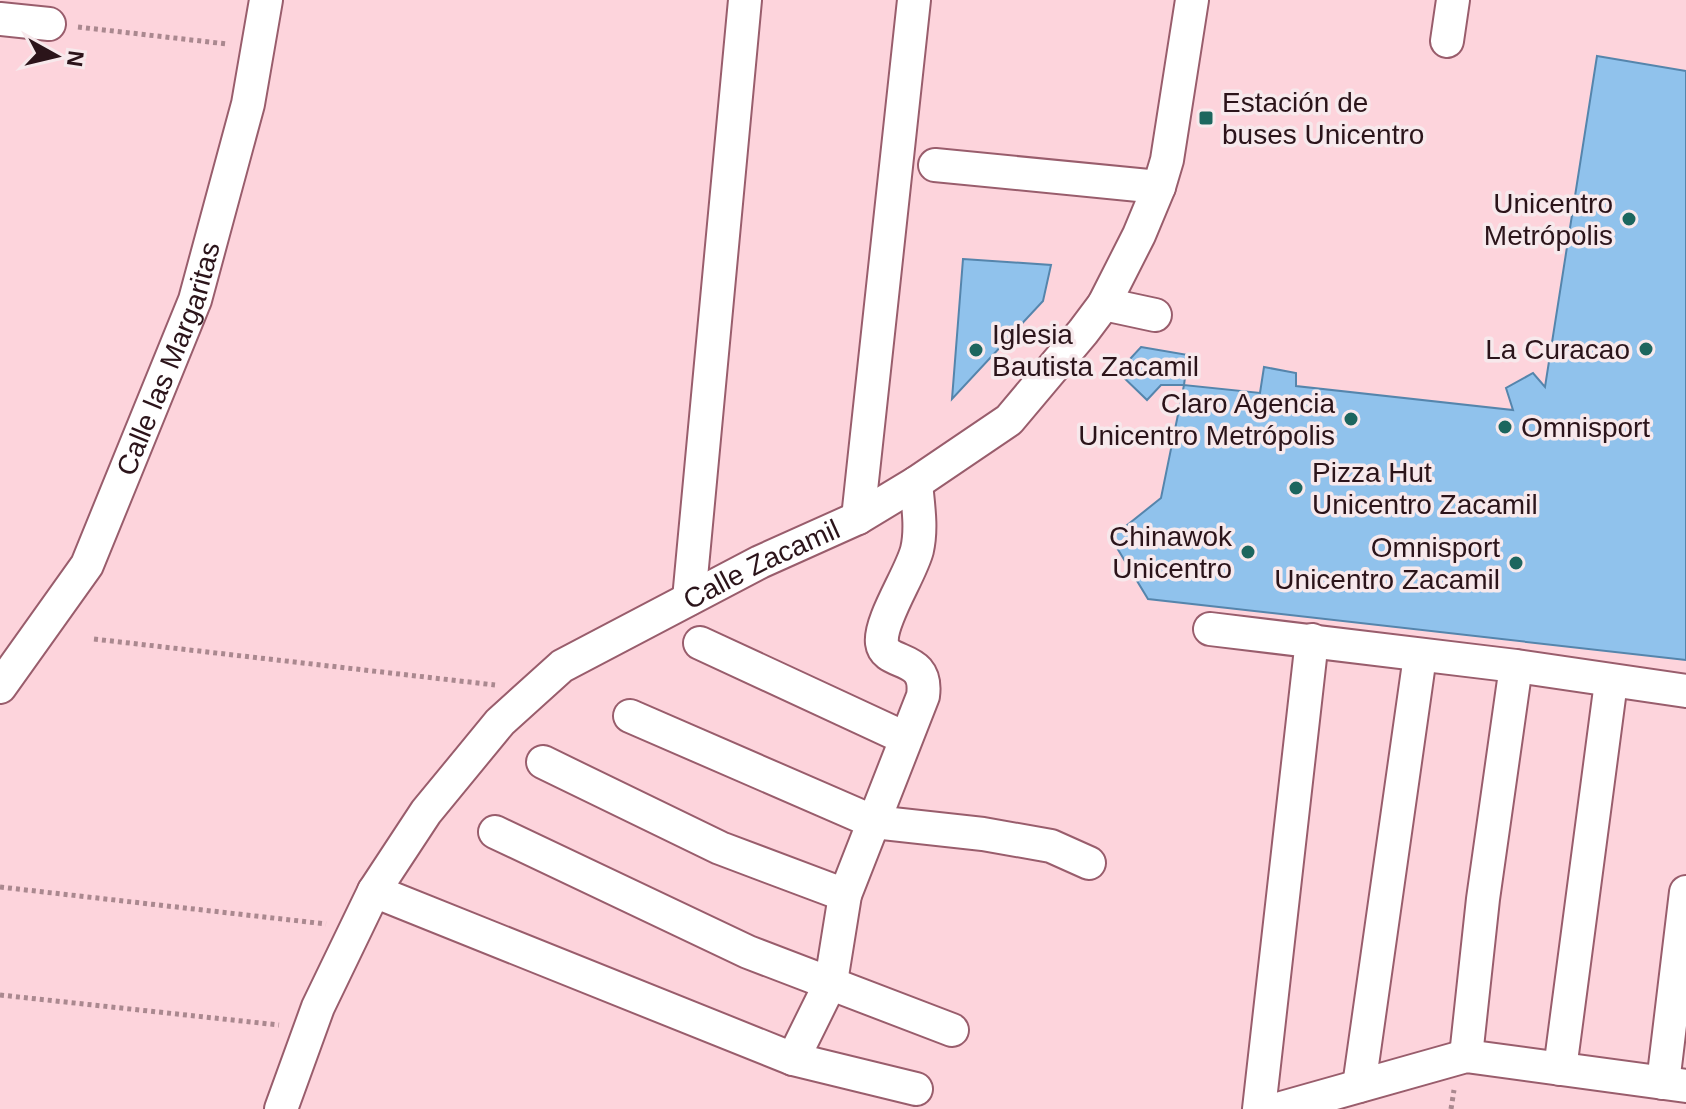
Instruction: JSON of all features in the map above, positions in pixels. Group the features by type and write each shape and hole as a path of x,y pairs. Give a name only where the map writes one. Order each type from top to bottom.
{"street":[{"name":"Calle las Margaritas","path":"0,687 87,565 195,300 248,104 266,0"},
{"path":"689,599 745,0"},
{"path":"858,518 914,0"},
{"name":"Calle Zacamil","path":"281,1109 318,1007 374,891 426,812 500,722 562,666 760,562 858,518 1009,420 1104,304 1139,235 1167,160 1192,0"},
{"path":"1447,41 1453,0"},
{"path":"0,19 49,24"},
{"path":"935,165 1159,187"},
{"path":"1104,304 1155,315"},
{"path":"793,1059 831,982 845,895 923,696 924,682 919,671 886,651 882,643 885,627 917,551 920,529 916,483"},
{"path":"1210,629 1516,666 1686,691"},
{"path":"1259,1109 1312,640"},
{"path":"700,643 905,738"},
{"path":"1359,1086 1420,656"},
{"path":"1466,1056 1483,899 1516,666"},
{"path":"1560,1069 1611,682"},
{"path":"630,716 874,822 983,834 1051,846 1089,863"},
{"path":"543,762 720,848 845,895"},
{"path":"495,832 748,952 952,1030"},
{"path":"374,891 793,1059 916,1089"},
{"path":"1278,1109 1466,1056 1675,1085 1686,892"}],"path":[{"path":"49,24 256,47"},
{"path":"94,639 536,690"},
{"path":"0,887 355,928"},
{"path":"0,995 312,1029"}],"building":[{"name":"Unicentro Metrópolis","path":"1597,56 1686,71 1686,660 1148,599 1111,538 1161,498 1184,385 1260,393 1264,367 1296,373 1296,386 1513,410 1506,388 1533,373 1545,387"},
{"name":"Iglesia Bautista Zacamil","path":"963,259 1051,265 1043,301 952,399"},
{"path":"1141,347 1188,355 1184,385 1161,385 1147,400 1118,372"}],"place":[{"name":"Estación de buses Unicentro","path":"1206,118"},
{"name":"Unicentro Metrópolis","path":"1629,219"},
{"name":"La Curacao","path":"1646,349"},
{"name":"Iglesia Bautista Zacamil","path":"976,350"},
{"name":"Claro Agencia Unicentro Metrópolis","path":"1351,419"},
{"name":"Omnisport","path":"1505,427"},
{"name":"Pizza Hut Unicentro Zacamil","path":"1296,488"},
{"name":"Chinawok Unicentro","path":"1248,552"},
{"name":"Omnisport Unicentro Zacamil","path":"1516,563"}]}
